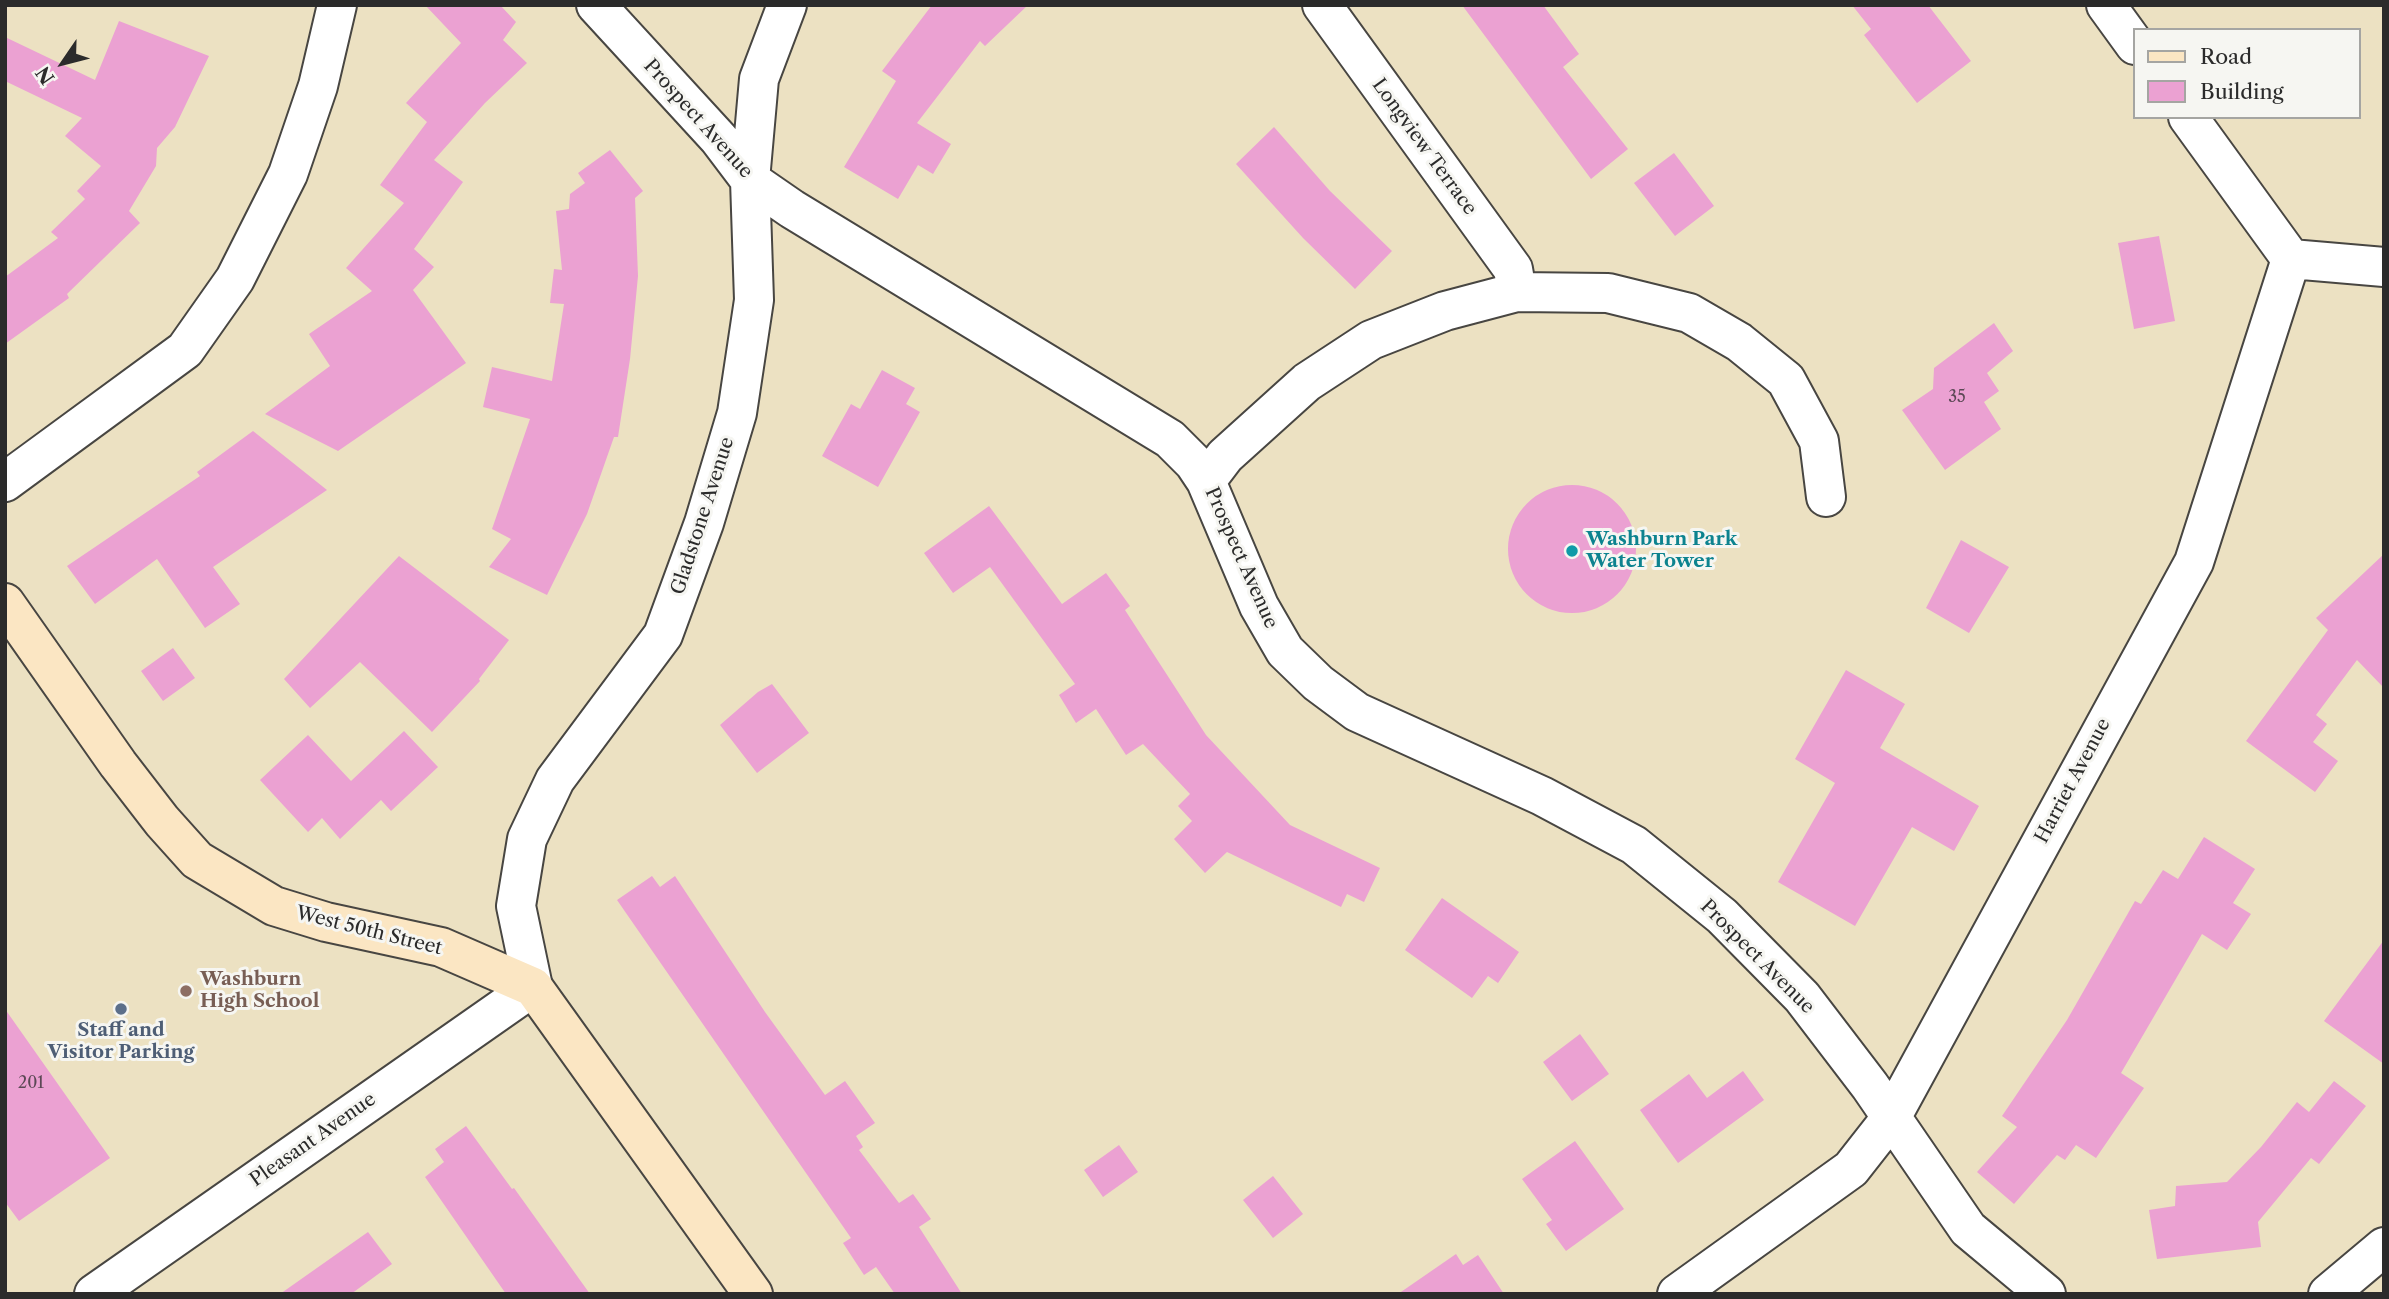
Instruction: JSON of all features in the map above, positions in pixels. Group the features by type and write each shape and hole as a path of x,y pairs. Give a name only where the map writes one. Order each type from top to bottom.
{"street":[{"path":"5,482 185,350 235,279 288,174 318,86 337,5"},
{"name":"Prospect Avenue","path":"596,5 719,139 750,180 792,209 1137,416 1170,439 1194,463 1206,481 1259,606 1285,651 1318,683 1357,712 1542,796 1634,845 1722,916 1802,997 1968,1229 2046,1294"},
{"name":"Gladstone Avenue","path":"533,987 516,906 527,839 555,780 663,635 704,523 737,413 754,300 750,180 759,79 786,5"},
{"name":"Longview Terrace","path":"1322,5 1513,269 1517,292"},
{"path":"2106,5 2134,44"},
{"path":"2189,119 2291,259 2384,267"},
{"name":"Harriet Avenue","path":"1677,1294 1851,1169 1891,1118 2194,562 2291,259"},
{"path":"1206,481 1225,456 1307,382 1371,340 1445,311 1517,292 1608,293 1689,313 1739,342 1786,380 1819,440 1826,497"},
{"name":"West 50th Street","path":"5,603 118,764 162,821 197,860 274,906 326,922 441,947 533,987"},
{"path":"533,987 753,1294"},
{"name":"Pleasant Avenue","path":"94,1294 533,987"},
{"path":"2328,1294 2384,1247"}],"building":[{"path":"425,5 500,5 516,22 503,40 527,63 485,103 434,160 463,182 414,249 434,267 413,290 466,363 338,451 265,414 330,366 309,334 372,291 346,268 404,203 380,185 427,122 406,103 461,43"},
{"path":"932,5 1028,5 985,46 980,41 917,123 951,144 933,174 918,165 898,199 844,167 896,81 882,71"},
{"path":"1462,5 1543,5 1579,54 1563,67 1628,149 1591,179"},
{"path":"1852,5 1928,5 1971,61 1917,103 1864,35 1871,29"},
{"path":"119,21 209,56 175,127 157,148 156,166 129,211 140,223 67,294 69,298 5,344 5,277 58,238 51,232 85,199 77,191 101,166 65,136 82,118 5,81 5,37 95,80"},
{"path":"1274,127 1330,191 1392,251 1355,289 1303,238 1236,164"},
{"path":"610,150 643,191 635,198 638,276 630,359 618,437 614,437 587,514 547,595 489,567 511,539 492,529 530,419 483,407 492,367 552,381 564,304 550,303 554,269 562,270 556,211 569,209 570,194 585,183 578,173"},
{"path":"1674,153 1714,206 1675,236 1634,183"},
{"path":"2159,236 2175,321 2134,329 2118,243"},
{"path":"1994,323 2013,351 1987,373 1999,391 1984,402 2001,429 1945,470 1902,410 1933,389 1934,368"},
{"path":"882,370 915,388 906,404 920,412 878,487 822,456 851,404 860,409"},
{"path":"253,431 327,490 213,567 240,604 205,628 157,559 95,604 67,566 200,476 197,472"},
{"name":"Washburn Park Water Tower","path":"1572,485 1597,490 1618,503 1631,524 1636,549 1631,574 1618,595 1597,608 1572,613 1547,608 1526,595 1513,574 1508,549 1513,524 1526,503 1547,490"},
{"path":"989,506 1062,604 1106,573 1130,606 1125,610 1206,735 1290,825 1380,868 1364,902 1347,894 1341,907 1227,852 1205,873 1174,839 1192,821 1178,806 1190,794 1143,744 1126,755 1096,709 1076,723 1059,695 1075,684 990,567 953,593 924,553"},
{"path":"1961,540 2009,567 1969,633 1926,608"},
{"path":"2384,554 2384,688 2357,660 2316,715 2327,724 2313,742 2338,761 2315,792 2246,741 2328,630 2316,618"},
{"path":"399,556 509,640 480,681 432,732 360,662 310,708 284,679"},
{"path":"173,648 195,678 163,701 141,671"},
{"path":"1846,670 1905,704 1880,748 1979,806 1954,851 1912,827 1855,926 1778,882 1835,783 1795,759"},
{"path":"772,684 809,733 757,773 720,725 758,692"},
{"path":"404,731 438,767 391,811 381,800 340,839 322,818 308,832 260,780 308,735 351,781"},
{"path":"2204,837 2255,869 2233,903 2251,914 2227,950 2202,934 2121,1073 2144,1088 2096,1158 2076,1145 2065,1160 2057,1155 2014,1204 1977,1172 2017,1127 2002,1116 2067,1020 2135,901 2141,904 2163,870 2178,879"},
{"path":"652,876 660,887 675,876 765,1012 825,1095 845,1081 875,1123 856,1136 863,1147 859,1150 899,1203 913,1194 931,1219 919,1227 962,1294 895,1294 876,1267 864,1275 843,1243 851,1238 617,900"},
{"path":"1442,898 1519,952 1498,983 1488,976 1472,998 1405,950"},
{"path":"2384,940 2384,1064 2324,1021"},
{"path":"5,1009 110,1158 19,1221 5,1202"},
{"path":"1580,1034 1609,1074 1572,1101 1543,1062"},
{"path":"1743,1071 1764,1100 1678,1163 1640,1110 1689,1074 1707,1098"},
{"path":"2334,1081 2366,1106 2319,1164 2311,1158 2258,1222 2261,1247 2157,1259 2149,1210 2175,1206 2176,1186 2227,1182 2261,1147 2297,1102 2309,1112"},
{"path":"466,1126 590,1294 506,1294 425,1177 444,1162 435,1149"},
{"path":"1575,1141 1624,1209 1566,1251 1546,1224 1552,1220 1522,1179"},
{"path":"1119,1145 1138,1172 1103,1197 1084,1170"},
{"path":"1273,1176 1303,1214 1273,1238 1243,1200"},
{"path":"368,1232 392,1264 351,1294 280,1294"},
{"path":"1456,1254 1463,1265 1478,1255 1504,1294 1398,1294"}],"place":[{"name":"Washburn Park Water Tower","path":"1572,551"},
{"name":"Washburn High School","path":"186,991"},
{"name":"Staff and Visitor Parking","path":"121,1009"}]}
